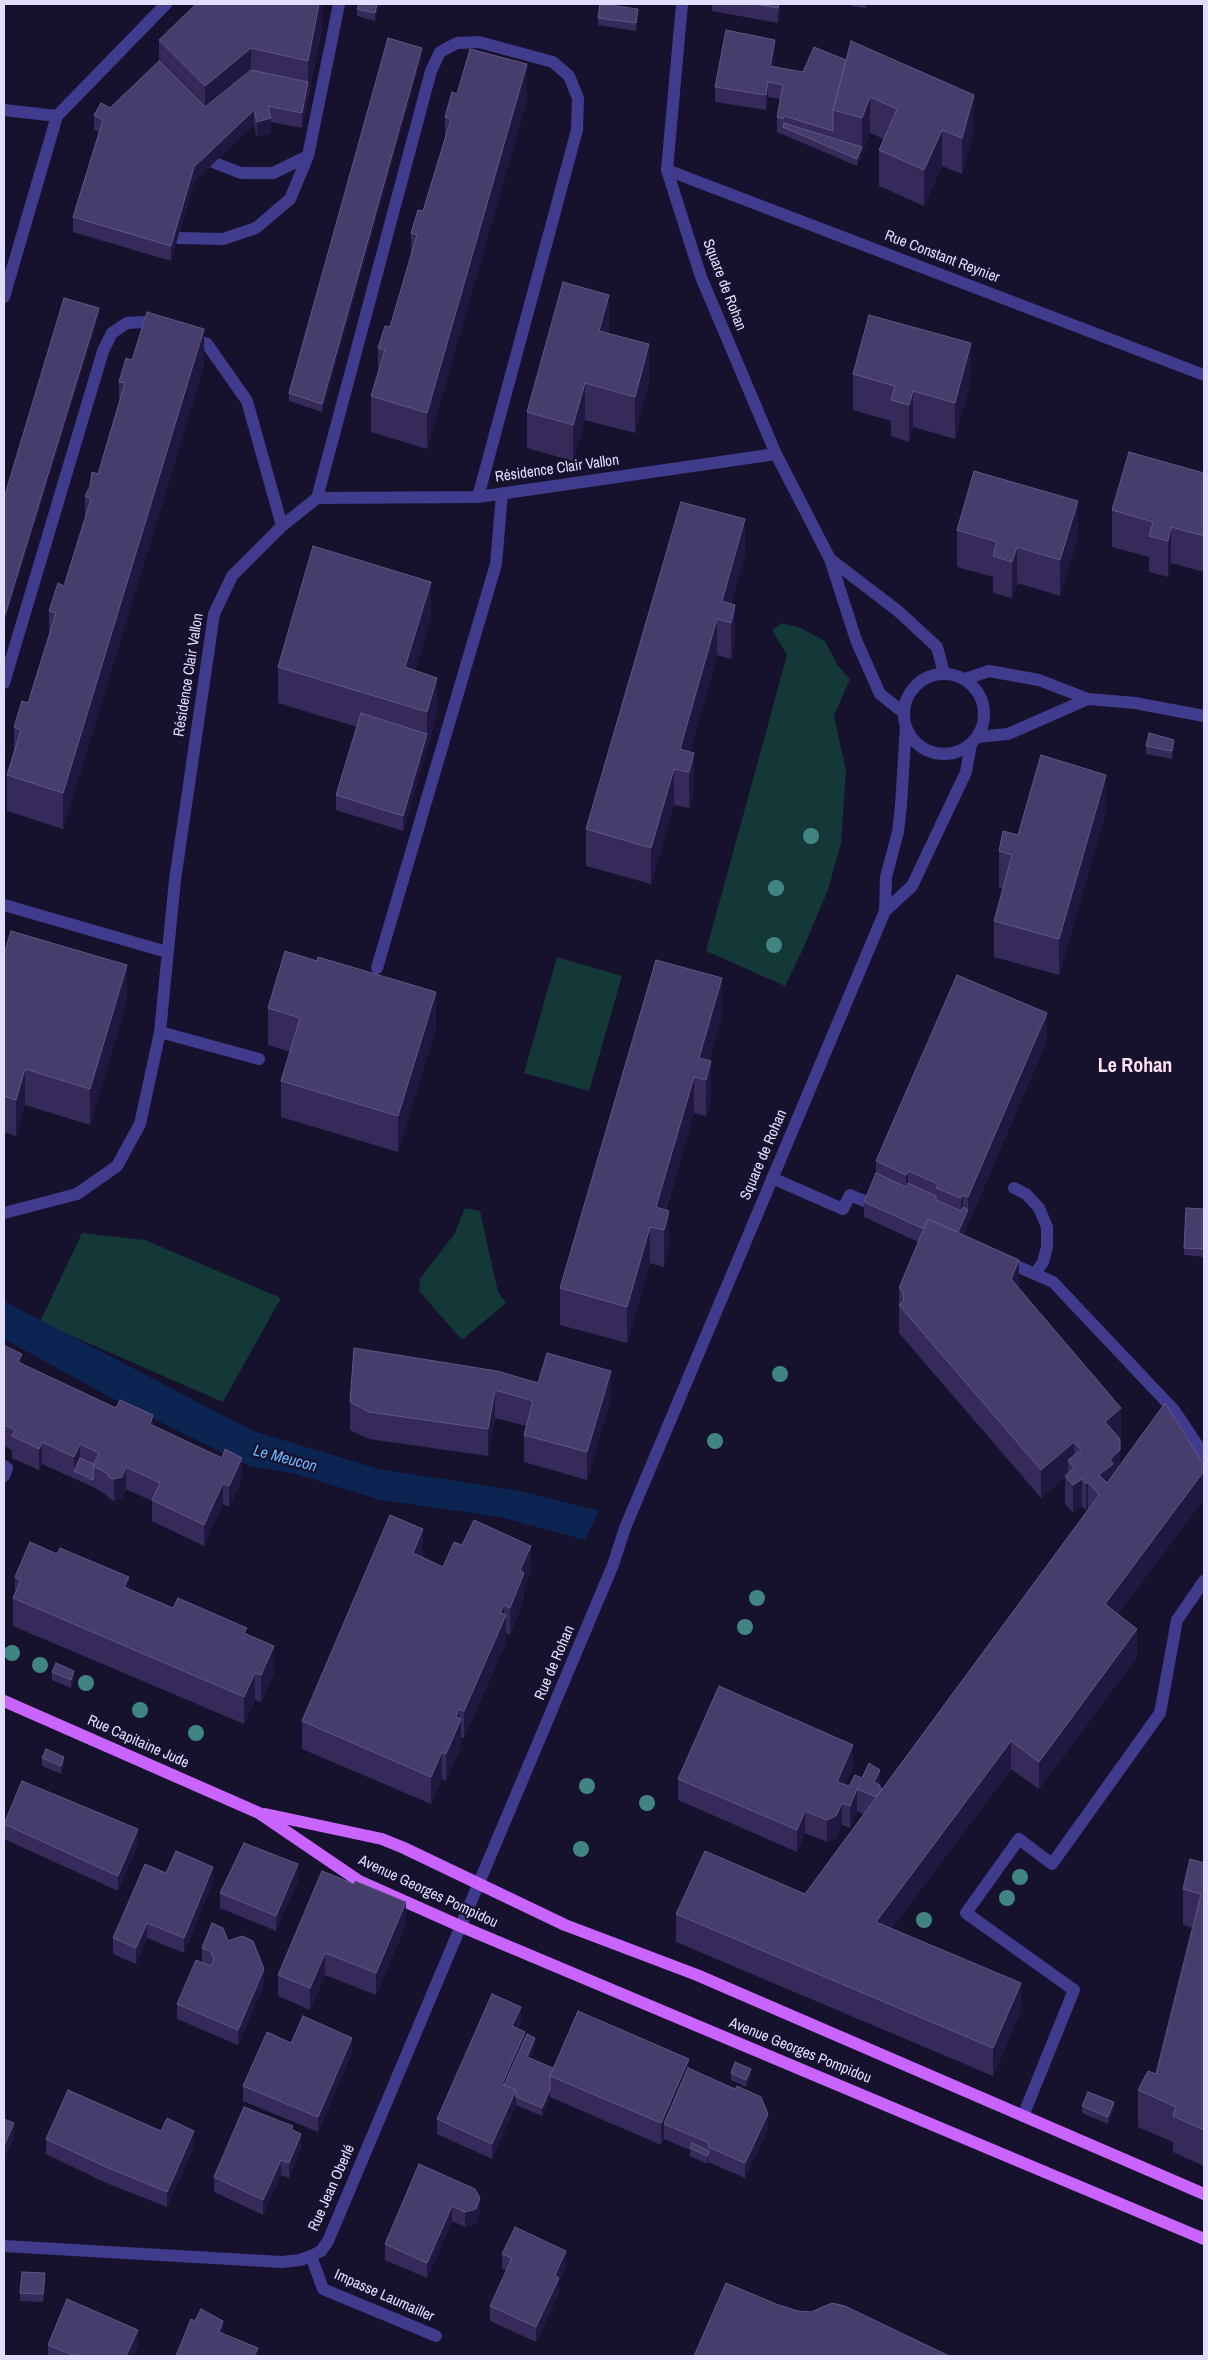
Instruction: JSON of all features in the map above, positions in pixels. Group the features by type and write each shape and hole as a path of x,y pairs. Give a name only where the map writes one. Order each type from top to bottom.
{"main road":[{"name":"Rue Capitaine Jude","path":"4,1701 259,1813"},
{"name":"Avenue Georges Pompidou","path":"259,1813 382,1839 581,1932 697,1975 1204,2194"},
{"name":"Avenue Georges Pompidou","path":"259,1813 359,1881 460,1926 1204,2239"}],"street":[{"path":"4,298 57,116 166,4"},
{"path":"178,238 223,239 256,228 290,199 308,156 340,4"},
{"name":"Square de Rohan","path":"674,1412 885,911 886,877 898,832 901,806 905,720 880,694 856,640 830,559 776,454 701,277 667,170 682,4"},
{"path":"317,498 431,72 440,52 457,43 479,42 553,62 569,76 578,98 578,130 478,497"},
{"path":"4,110 57,116"},
{"path":"215,163 241,172 273,173 308,156"},
{"name":"Rue Constant Reynier","path":"667,170 1204,375"},
{"path":"4,683 103,351 112,333 127,323 144,322 207,344 247,401 282,526"},
{"name":"Résidence Clair Vallon","path":"4,1213 77,1194 118,1166 140,1124 160,1032 175,880 214,614 232,576 282,526 317,498 478,497 776,454"},
{"path":"376,968 496,564 502,494"},
{"name":"Square de Rohan","path":"830,559 898,611 936,647 944,673"},
{"path":"965,680 989,671 1039,680 1088,699 1135,703 1204,716"},
{"path":"944,673 965,680 975,688 982,699 984,712 983,725 974,740 960,751 947,754 934,753 921,747 912,738 905,720 906,701 920,681 932,675 944,673"},
{"path":"974,740 1008,734 1088,699"},
{"name":"Square de Rohan","path":"885,911 912,886 966,772 974,740"},
{"path":"4,905 167,952"},
{"path":"160,1032 259,1059"},
{"path":"772,1178 843,1209 850,1195 894,1214"},
{"path":"1014,1188 1026,1194 1038,1208 1047,1227 1047,1247 1043,1262 1035,1274"},
{"path":"992,1256 1053,1282 1167,1403 1204,1455"},
{"name":"Rue de Rohan","path":"460,1926 613,1565 625,1528 674,1412"},
{"path":"4,1466 7,1468 4,1476"},
{"path":"1023,2116 1074,1990 966,1913 1019,1839 1052,1864 1160,1713 1177,1620 1204,1581"},
{"name":"Rue Jean Oberlé","path":"311,2256 328,2241 408,2056 460,1926"},
{"path":"4,2246 282,2262 300,2260 311,2256"},
{"name":"Impasse Laumailler","path":"311,2256 323,2289 436,2336"}],"green space":[{"path":"782,623 801,628 825,641 838,666 850,679 834,716 846,770 841,843 828,890 785,986 706,951 787,655 772,630"},
{"path":"557,957 622,976 589,1091 524,1073"},
{"path":"465,1208 480,1211 498,1292 506,1303 462,1340 419,1291 420,1279 455,1233"},
{"path":"82,1233 145,1240 281,1298 223,1402 40,1322"}],"water":[{"name":"Le Meucon","path":"4,1301 253,1431 379,1469 520,1491 599,1511 585,1540 500,1517 381,1500 292,1473 249,1466 108,1396 4,1339"}],"building":[{"path":"196,4 319,4 308,61 251,48 205,86 159,40"},
{"path":"359,4 377,4 375,13 357,9"},
{"path":"600,4 638,9 636,23 598,18"},
{"path":"754,4 779,4 778,8"},
{"path":"726,30 775,40 770,66 803,72 814,47 846,60 833,110 833,131 784,116 783,119 777,117 783,85 768,82 766,95 715,87"},
{"path":"388,38 422,48 322,404 289,393"},
{"path":"851,41 974,95 962,138 942,130 924,170 879,150 897,109 870,97 862,118 833,110"},
{"path":"470,49 527,64 427,413 371,396 385,350 378,348 385,326 390,327 417,235 411,233 418,210 423,211 451,119 445,117 452,92 457,94"},
{"path":"159,61 205,107 251,70 308,82 302,113 268,106 271,118 257,122 254,110 194,167 171,246 73,217 103,120 94,115 101,103 110,108"},
{"path":"784,123 862,147 857,159 783,127"},
{"path":"563,282 609,295 599,331 649,344 635,397 585,383 573,425 527,412"},
{"path":"64,298 99,308 4,618 4,498"},
{"path":"147,312 204,329 63,793 7,775 21,730 14,727 22,701 28,703 56,613 49,611 58,583 64,586 91,499 85,496 90,486 92,472 98,474 125,383 119,382 126,358 132,360"},
{"path":"869,315 971,343 955,403 913,391 909,405 891,400 895,386 853,374"},
{"path":"1129,452 1204,473 1204,536 1171,527 1168,541 1149,536 1153,522 1112,510"},
{"path":"974,471 1078,501 1060,560 1017,547 1012,562 993,556 997,542 957,530"},
{"path":"681,502 745,519 722,601 735,605 731,623 717,619 680,749 694,753 689,772 674,769 651,848 586,829"},
{"path":"313,546 431,582 405,667 437,678 427,712 278,667"},
{"path":"361,713 427,734 403,816 336,795"},
{"path":"1149,733 1174,740 1172,751 1146,746"},
{"path":"1041,755 1106,775 1059,939 994,921 1012,855 999,851 1003,831 1018,835"},
{"path":"11,931 127,965 90,1089 25,1069 16,1100 4,1096 4,954"},
{"path":"285,951 317,961 318,957 436,992 398,1116 281,1081 300,1018 268,1008"},
{"path":"656,960 722,978 699,1058 711,1061 706,1080 694,1077 656,1207 669,1211 664,1230 650,1227 627,1307 560,1288"},
{"path":"957,975 1047,1013 968,1197 963,1195 961,1198 936,1188 938,1184 908,1171 906,1175 876,1161"},
{"path":"876,1173 906,1187 908,1183 936,1196 936,1200 961,1211 963,1207 968,1210 958,1232 928,1219 924,1229 864,1202"},
{"path":"1186,1208 1204,1209 1204,1249 1184,1248"},
{"path":"928,1219 1019,1260 1011,1279 1121,1408 1105,1422 1120,1439 1120,1450 1110,1459 1113,1464 1099,1475 1107,1483 1165,1403 1204,1465 1204,1471 1105,1604 1137,1629 1039,1762 1011,1741 876,1922 1021,1983 993,2048 676,1914 705,1851 805,1894 1099,1495 1088,1482 1086,1484 1082,1479 1073,1485 1065,1476 1074,1468 1068,1460 1081,1450 1074,1442 1041,1470 899,1305 904,1300 902,1290 899,1288"},
{"path":"5,1346 22,1354 18,1362 116,1408 120,1400 153,1415 150,1424 222,1458 225,1449 242,1458 229,1486 223,1483 204,1525 152,1500 160,1483 126,1467 122,1477 110,1478 105,1472 93,1466 99,1453 80,1444 74,1457 42,1442 39,1449 12,1436 15,1430 4,1425"},
{"path":"354,1348 497,1371 538,1383 547,1353 611,1371 587,1452 524,1435 533,1401 495,1390 488,1429 369,1412 350,1402"},
{"path":"80,1458 94,1464 93,1480 74,1471"},
{"path":"390,1515 423,1529 413,1553 443,1567 454,1542 462,1545 474,1520 531,1546 520,1570 524,1573 510,1608 504,1605 500,1613 506,1615 464,1711 459,1709 456,1717 461,1719 446,1754 442,1752 431,1777 302,1721"},
{"path":"30,1542 57,1554 60,1548 129,1577 124,1587 173,1608 178,1598 247,1628 244,1633 274,1646 261,1675 255,1673 244,1697 13,1598 21,1580 15,1577"},
{"path":"56,1663 74,1671 71,1680 52,1672"},
{"path":"719,1686 853,1745 837,1782 849,1786 855,1775 862,1778 869,1763 880,1770 874,1782 880,1785 882,1789 876,1797 857,1789 850,1806 842,1803 836,1816 827,1820 805,1811 797,1830 678,1779"},
{"path":"46,1749 64,1757 61,1766 42,1758"},
{"path":"22,1781 138,1829 118,1876 4,1824"},
{"path":"244,1843 298,1864 276,1916 220,1893"},
{"path":"176,1851 213,1867 184,1938 147,1923 136,1948 113,1938 145,1864 166,1873"},
{"path":"1190,1859 1204,1863 1204,2130 1173,2116 1176,2107 1138,2090 1148,2071 1156,2074 1201,1894 1183,1889"},
{"path":"322,1871 354,1884 355,1881 406,1902 376,1973 325,1953 310,1988 278,1975"},
{"path":"212,1923 223,1928 228,1941 242,1936 253,1941 264,1969 238,2030 177,2004 196,1960 211,1966 214,1959 210,1951 202,1948"},
{"path":"492,1994 521,2007 512,2026 525,2032 502,2084 516,2090 492,2144 437,2119"},
{"path":"578,2011 689,2059 661,2123 550,2076"},
{"path":"303,2016 352,2038 318,2117 243,2086 267,2032 291,2043"},
{"path":"527,2034 535,2038 527,2057 553,2068 550,2076 550,2089 542,2108 516,2097 516,2090 504,2085"},
{"path":"735,2062 751,2069 746,2080 731,2073"},
{"path":"688,2068 735,2089 737,2086 761,2097 768,2114 745,2163 708,2147 709,2143 664,2124"},
{"path":"68,2090 161,2131 167,2118 194,2131 167,2192 106,2167 46,2139"},
{"path":"1088,2092 1114,2102 1108,2117 1082,2106"},
{"path":"244,2107 293,2126 291,2129 301,2134 289,2163 281,2160 263,2200 214,2177"},
{"path":"4,2119 14,2123 4,2146"},
{"path":"692,2143 709,2151 708,2155 690,2148"},
{"path":"419,2164 475,2189 480,2198 476,2209 465,2212 452,2206 427,2263 385,2244"},
{"path":"515,2227 566,2251 555,2275 559,2278 536,2327 490,2306 512,2258 502,2254"},
{"path":"22,2272 45,2273 43,2294 20,2293"},
{"path":"726,2283 798,2311 811,2312 832,2303 845,2306 949,2356 694,2356"},
{"path":"67,2299 138,2330 126,2356 75,2356 48,2345"},
{"path":"201,2309 223,2321 219,2332 258,2348 254,2356 176,2356 191,2319 195,2321"}],"district":[{"name":"Le Rohan","path":"1135,1067"}]}
